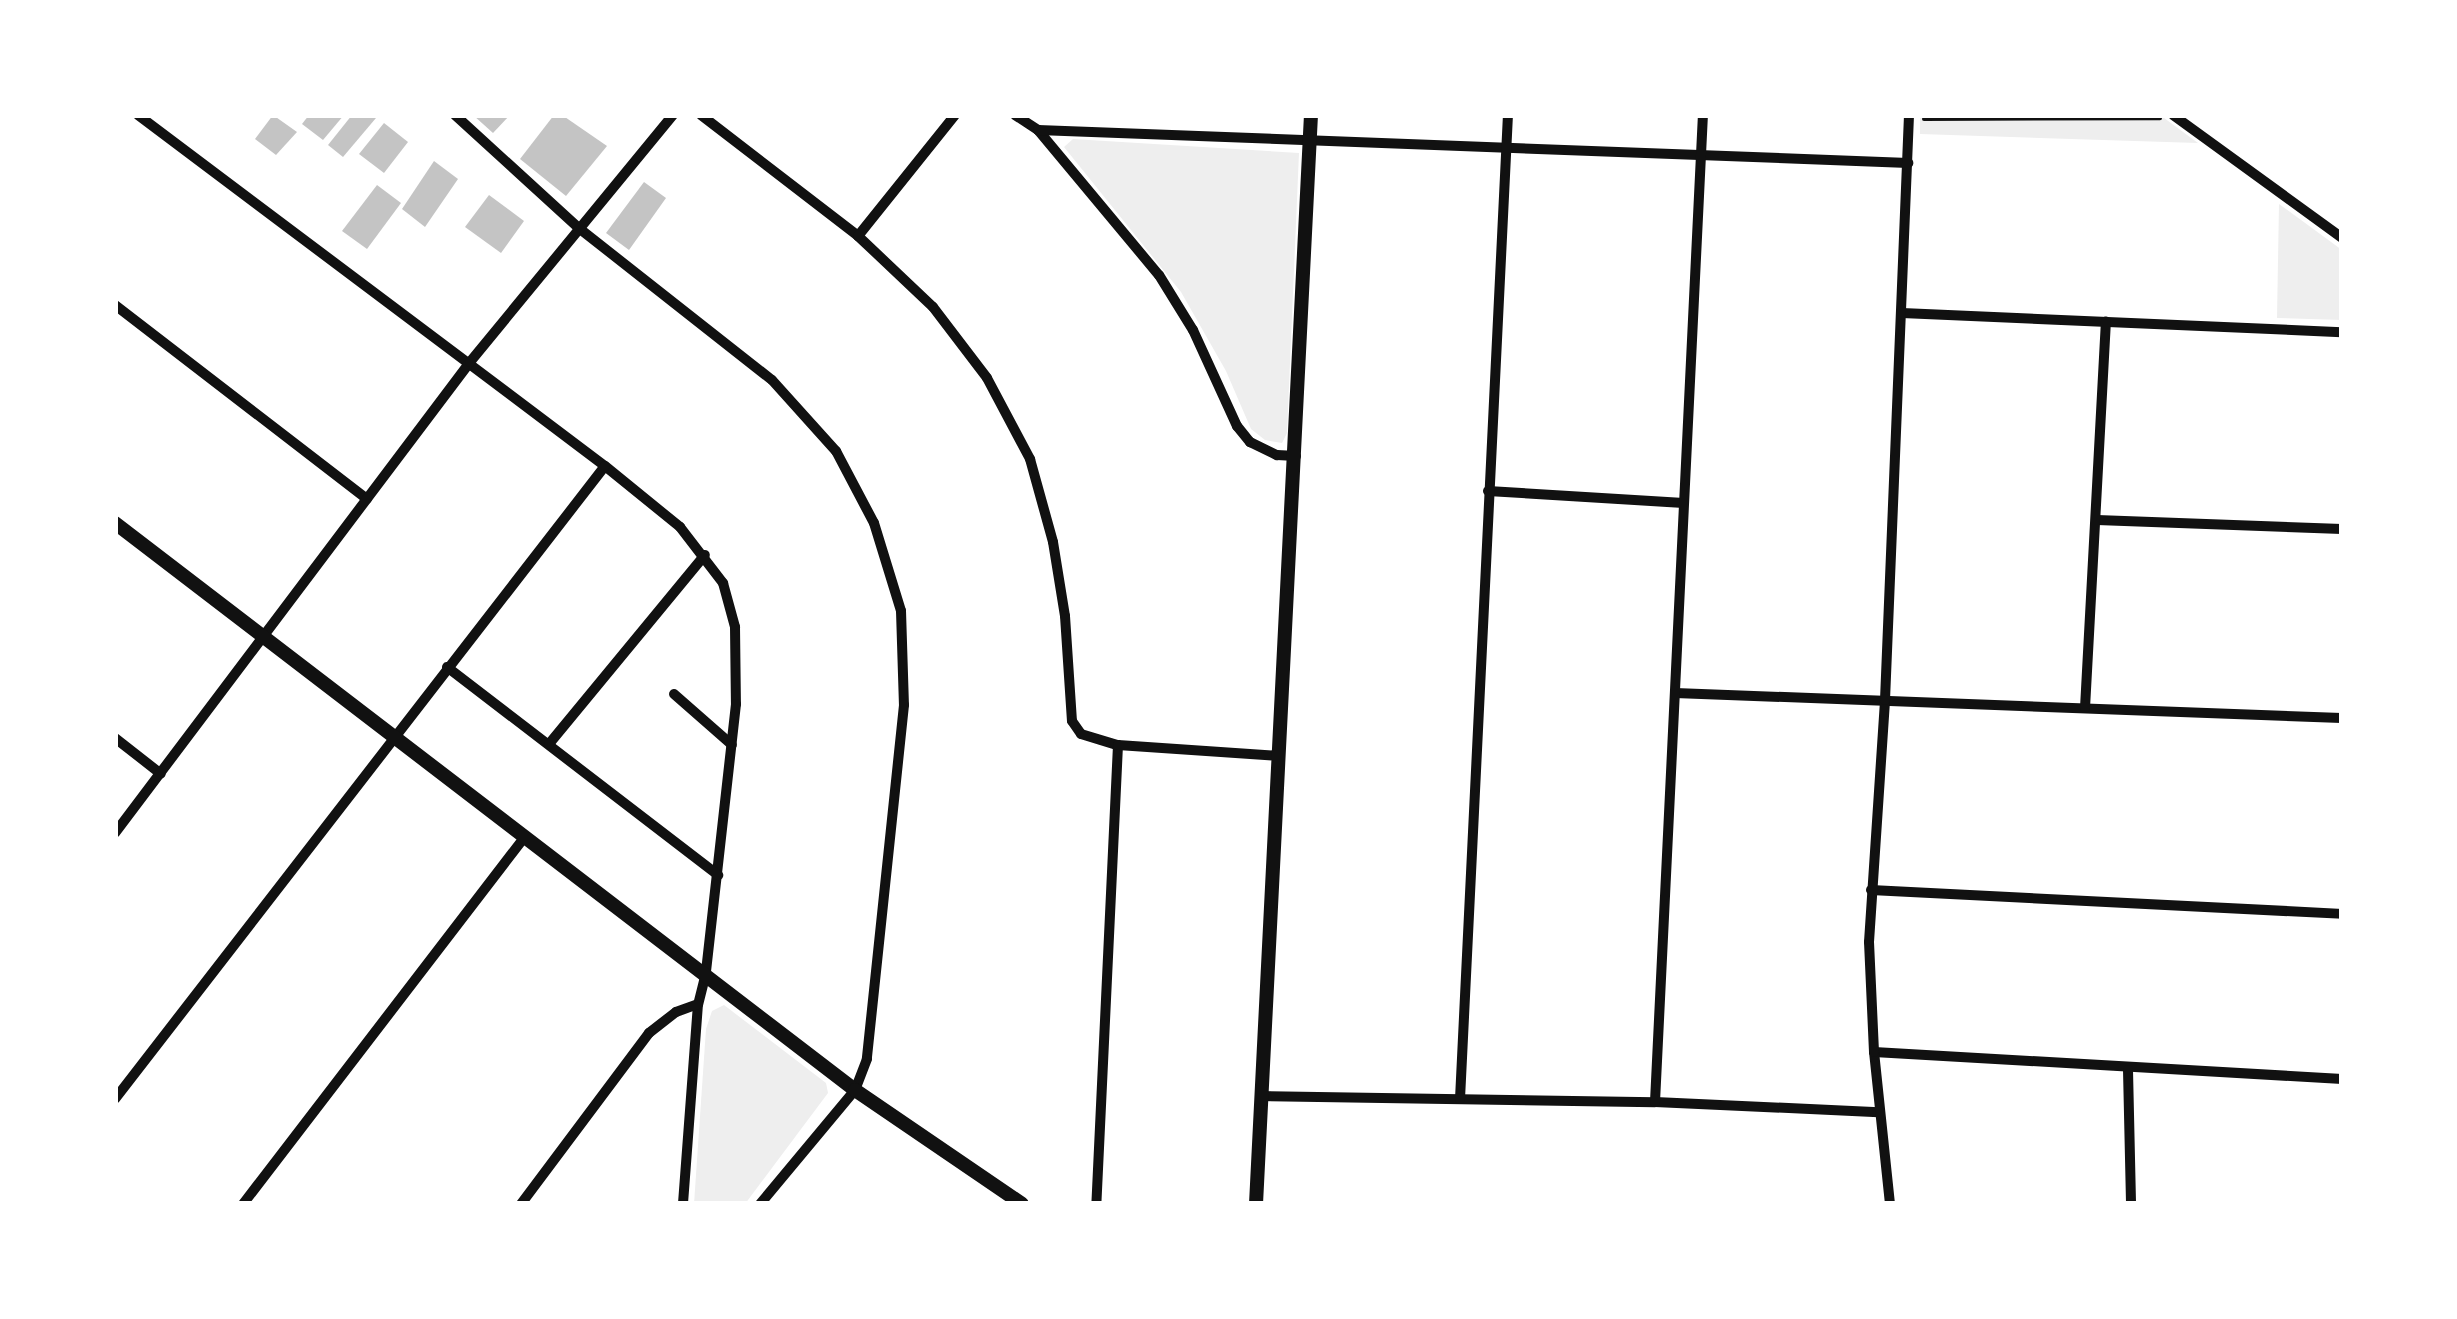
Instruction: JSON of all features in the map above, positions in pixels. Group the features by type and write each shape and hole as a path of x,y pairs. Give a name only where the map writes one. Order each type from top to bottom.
{"street":[{"path":"138,115 605,466 680,527 723,583 736,627 732,746 706,973 698,1004 683,1204"},
{"path":"455,115 580,229 772,380 836,451 874,522 901,611 904,705 872,1033 856,1090 760,1204"},
{"path":"115,834 470,362 673,115"},
{"path":"701,115 858,236 933,308 987,378 1030,459 1053,542 1062,598 1072,720 1087,737 1118,745 1280,756"},
{"path":"858,236 955,115"},
{"path":"1015,115 1038,130 1159,275 1194,330 1238,426 1250,442 1277,455 1296,456"},
{"path":"1256,1204 1312,115"},
{"path":"1460,1099 1508,115"},
{"path":"1656,1102 1703,115"},
{"path":"2176,116 2342,238"},
{"path":"1890,1204 1874,1052 1871,890 1885,700 1909,117"},
{"path":"1038,130 1908,164"},
{"path":"115,305 367,499"},
{"path":"1902,313 2342,332"},
{"path":"2085,708 2106,322"},
{"path":"115,1099 605,466"},
{"path":"1488,492 1684,503"},
{"path":"2097,520 2342,528"},
{"path":"115,524 856,1090 1022,1204"},
{"path":"549,744 705,555"},
{"path":"447,667 718,875"},
{"path":"1674,693 2342,718"},
{"path":"674,694 732,746"},
{"path":"115,738 161,774"},
{"path":"1096,1204 1118,745"},
{"path":"242,1204 525,837"},
{"path":"1871,890 2342,914"},
{"path":"521,1204 648,1033 676,1012 698,1004"},
{"path":"1874,1052 2128,1070 2342,1079"},
{"path":"2128,1070 2131,1204"},
{"path":"1260,1096 1656,1102 1879,1112"}],"path":[{"path":"1909,117 2176,116"}],"shaded area":[{"path":"1920,115 2160,115 2198,143 1920,134"},
{"path":"1073,139 1299,153 1287,433 1282,443 1265,440 1251,429 1226,371 1181,292 1064,147"},
{"path":"2279,204 2342,250 2342,320 2277,318"},
{"path":"724,1005 826,1083 828,1093 745,1204 694,1204 706,1029 712,1011"}],"building":[{"path":"273,115 297,132 276,155 255,139"},
{"path":"309,115 344,115 323,140 302,124"},
{"path":"352,115 376,118 343,157 328,145"},
{"path":"473,115 510,115 493,133"},
{"path":"554,115 562,115 607,146 566,196 520,159"},
{"path":"384,123 408,142 384,173 359,154"},
{"path":"434,161 458,179 425,227 402,209"},
{"path":"644,182 666,198 629,250 606,233"},
{"path":"377,185 401,203 367,249 342,231"},
{"path":"489,195 524,221 501,253 465,227"}]}
